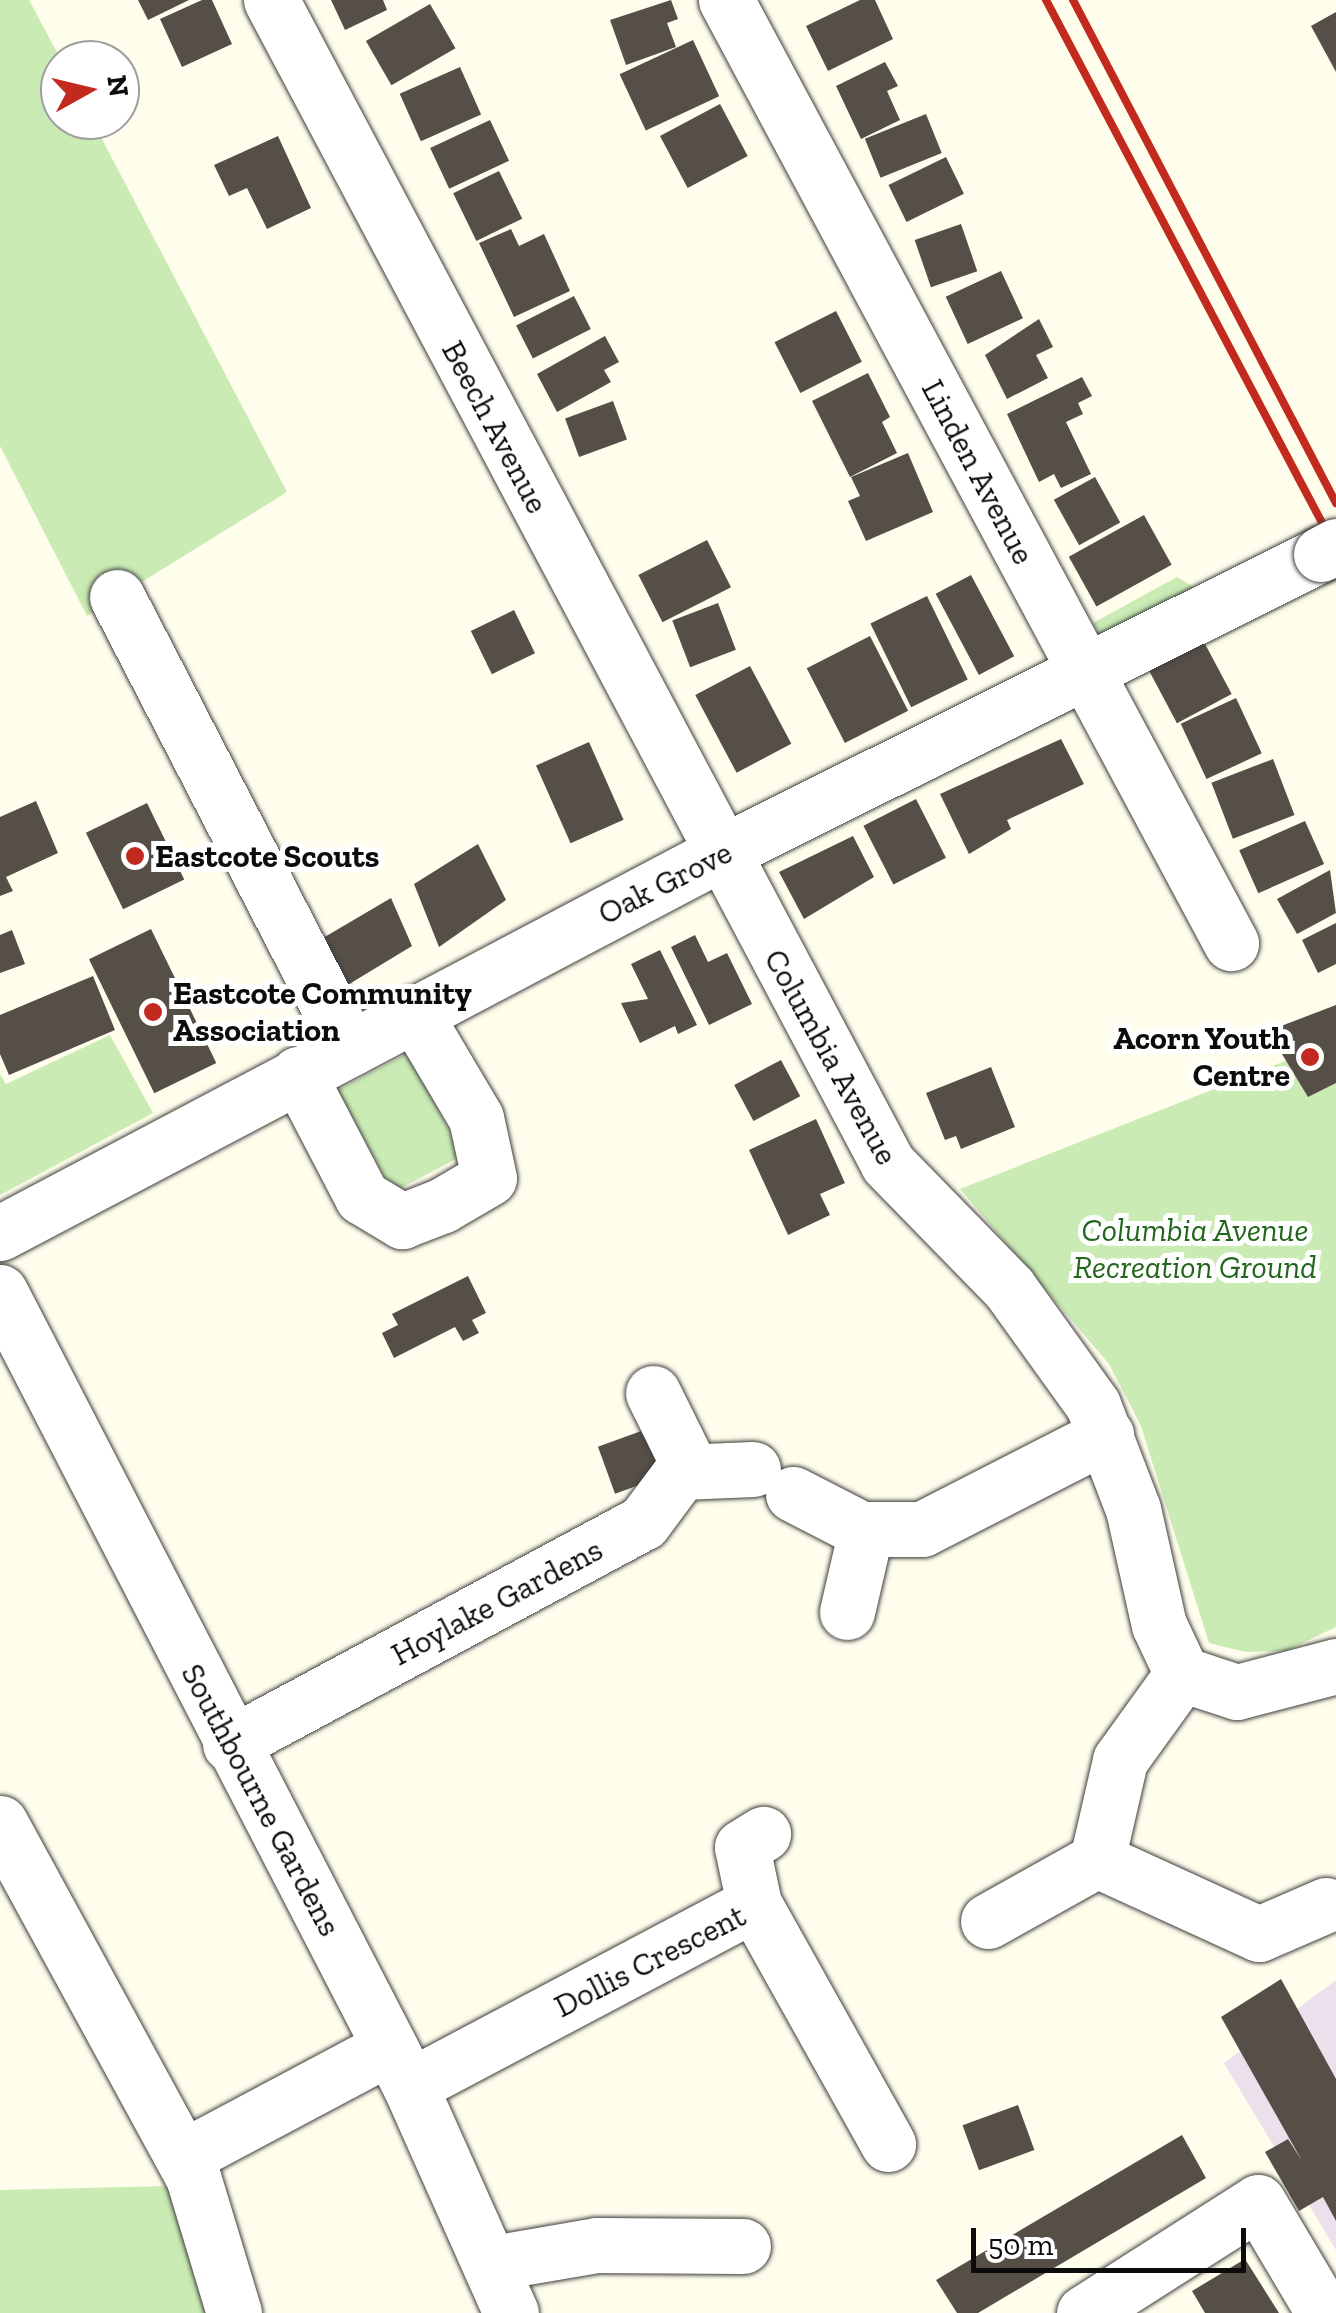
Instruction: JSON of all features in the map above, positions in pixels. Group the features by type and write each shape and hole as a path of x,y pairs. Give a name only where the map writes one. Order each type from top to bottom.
{"street":[{"name":"Beech Avenue","path":"271,0 720,854"},
{"name":"Linden Avenue","path":"726,0 1231,943"},
{"name":"Oak Grove","path":"0,1233 720,854 1329,550"},
{"path":"117,597 247,808 350,1048"},
{"name":"Columbia Avenue","path":"720,854 888,1164 1042,1328 1106,1435 1133,1509 1159,1625 1182,1674"},
{"path":"298,1074 362,1197 402,1221 443,1205 490,1178 476,1118 414,1013"},
{"name":"Southbourne Gardens","path":"0,1292 230,1744 400,2066 512,2313"},
{"path":"653,1393 691,1470 773,1481 866,1530 922,1529 1106,1435"},
{"name":"Hoylake Gardens","path":"230,1744 643,1524 681,1472 691,1470"},
{"path":"847,1612 866,1530"},
{"path":"988,1921 1097,1860 1120,1760 1182,1674 1237,1692 1336,1666"},
{"path":"0,1823 182,2157 234,2313"},
{"path":"754,1904 742,1847 763,1834"},
{"path":"1097,1860 1259,1934 1326,1906"},
{"name":"Dollis Crescent","path":"182,2157 400,2066 754,1904 888,2144"},
{"path":"1109,2307 1258,2202 1324,2313"},
{"path":"492,2263 597,2245 743,2246"}],"shaded area":[{"path":"1336,1980 1336,2250 1224,2063"}],"green space":[{"path":"0,0 29,0 50,40 40,40 40,140 102,140 287,492 87,616 0,446"},
{"path":"1177,577 1200,591 1106,645 1093,623"},
{"path":"110,1035 153,1113 0,1195 0,1074 6,1084"},
{"name":"Columbia Avenue Recreation Ground","path":"1336,1041 1336,1627 1286,1651 1246,1652 1209,1643 1141,1426 1109,1364 960,1189"},
{"path":"408,1053 462,1155 393,1193 338,1090"},
{"path":"169,2186 209,2313 0,2313 0,2190"}],"building":[{"path":"138,0 189,0 148,20"},
{"path":"202,0 212,0 232,44 182,67 160,19"},
{"path":"331,0 383,0 387,10 345,30"},
{"path":"671,0 678,19 667,23 676,47 626,65 610,20"},
{"path":"860,0 875,0 893,39 828,71 806,26"},
{"path":"430,4 456,48 391,85 366,41"},
{"path":"1336,12 1336,72 1311,26"},
{"path":"693,40 719,96 646,130 620,74"},
{"path":"885,62 898,86 887,91 900,120 861,139 836,86"},
{"path":"460,67 481,115 421,141 400,94"},
{"path":"720,104 748,156 688,188 660,136"},
{"path":"926,114 942,153 881,178 865,139"},
{"path":"490,120 509,161 449,189 430,148"},
{"path":"278,136 311,208 267,229 247,188 229,196 214,165"},
{"path":"946,157 964,194 906,222 888,185"},
{"path":"499,171 522,219 476,241 453,193"},
{"path":"961,224 977,271 931,287 915,240"},
{"path":"511,229 519,246 544,234 570,291 514,317 479,243"},
{"path":"1001,271 1023,318 968,344 946,297"},
{"path":"574,296 591,329 533,358 516,326"},
{"path":"836,311 862,362 800,393 775,342"},
{"path":"1039,319 1053,347 1036,355 1048,378 1007,399 985,355"},
{"path":"605,336 619,362 604,370 611,382 557,412 537,374"},
{"path":"868,373 890,417 882,422 897,453 850,477 812,401"},
{"path":"1082,377 1092,396 1078,403 1083,414 1066,422 1091,474 1061,488 1054,474 1039,482 1007,414"},
{"path":"613,401 627,440 579,457 565,418"},
{"path":"908,453 933,512 866,541 848,501 860,496 851,477"},
{"path":"1095,477 1120,522 1079,545 1054,500"},
{"path":"1144,515 1172,565 1096,607 1069,557"},
{"path":"707,540 731,587 662,622 638,575"},
{"path":"971,575 1014,656 979,675 936,594"},
{"path":"927,596 968,680 911,707 870,624"},
{"path":"718,603 736,650 690,667 672,621"},
{"path":"514,610 535,653 492,674 471,631"},
{"path":"870,636 908,711 845,743 807,668"},
{"path":"1204,642 1232,694 1177,723 1149,671"},
{"path":"750,666 791,744 737,773 695,695"},
{"path":"1236,698 1262,753 1206,779 1181,724"},
{"path":"1061,739 1084,784 1007,820 1011,829 969,854 940,794"},
{"path":"589,742 624,820 571,843 536,766"},
{"path":"1273,759 1295,815 1233,839 1211,783"},
{"path":"916,799 946,858 893,885 863,826"},
{"path":"36,801 58,853 6,877 13,891 0,896 0,817"},
{"name":"Eastcote Scouts","path":"147,803 184,879 123,909 86,833"},
{"path":"1305,821 1324,864 1258,893 1239,850"},
{"path":"853,836 874,877 804,919 779,872"},
{"path":"478,844 506,900 439,947 414,884"},
{"path":"1330,870 1336,913 1297,934 1277,899"},
{"path":"391,898 412,946 346,986 323,938"},
{"path":"1336,923 1336,964 1318,973 1302,940"},
{"name":"Eastcote Community Association","path":"151,929 216,1063 154,1093 89,959"},
{"path":"12,930 25,964 0,973 0,935"},
{"path":"695,935 708,962 727,953 752,1004 709,1025 671,947"},
{"path":"660,950 697,1025 678,1034 675,1026 640,1043 621,1003 648,999 631,964"},
{"path":"93,976 115,1030 9,1075 0,1054 0,1015"},
{"name":"Acorn Youth Centre","path":"1336,1005 1336,1083 1308,1097 1268,1031"},
{"path":"781,1060 800,1096 753,1121 734,1085"},
{"path":"991,1067 1015,1127 961,1149 956,1136 945,1140 926,1093"},
{"path":"816,1119 845,1183 820,1194 830,1215 788,1235 749,1150"},
{"path":"468,1276 486,1313 472,1320 479,1333 463,1341 455,1327 394,1358 382,1333 398,1325 392,1314"},
{"path":"644,1430 661,1477 615,1494 598,1447"},
{"path":"1281,1979 1336,2079 1336,2221 1323,2197 1299,2211 1265,2152 1288,2139 1302,2161 1221,2017"},
{"path":"1018,2105 1034,2150 979,2170 963,2125"},
{"path":"1182,2135 1206,2178 978,2313 957,2313 936,2280"},
{"path":"1245,2259 1279,2313 1205,2313 1192,2291"}],"railway":[{"path":"1046,0 1336,549"},
{"path":"1073,0 1336,503"}],"place":[{"name":"Eastcote Scouts","path":"135,856"},
{"name":"Eastcote Community Association","path":"153,1012"},
{"name":"Acorn Youth Centre","path":"1310,1057"}]}
